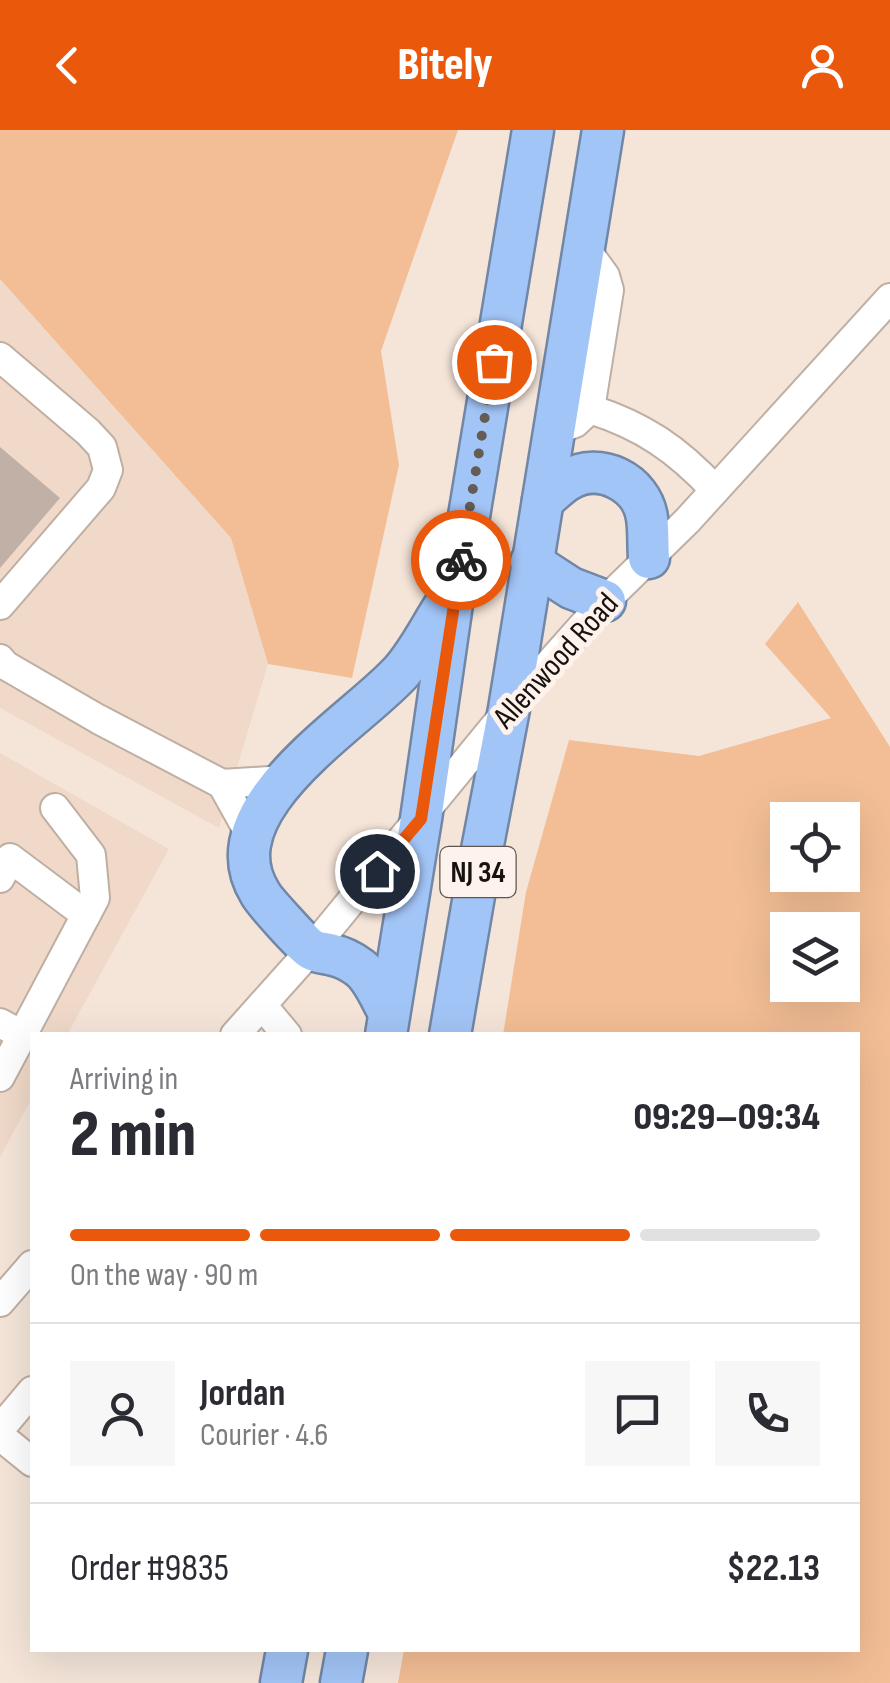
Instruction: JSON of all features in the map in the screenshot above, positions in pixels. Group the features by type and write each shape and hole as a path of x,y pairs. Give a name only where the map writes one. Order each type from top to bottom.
{"highway":[{"name":"NJ 34","path":"388,1024 454,590 533,130"},
{"path":"509,709 602,130"},
{"path":"543,500 570,478 600,472 624,482 647,514 649,558"},
{"path":"531,562 570,588 605,601"},
{"path":"388,1024 364,970 340,956 312,950 261,896 250,866 252,838 257,822 285,780 402,671 454,590"},
{"name":"NJ 34","path":"450,1032 509,709"},
{"path":"342,1683 347,1652"}],"street":[{"path":"554,431 575,423 590,409 609,290 606,276 584,247"},
{"name":"Allenwood Road","path":"238,1032 312,950 509,709 605,601 715,490 890,298"},
{"path":"0,356 95,439 102,447 108,470 101,488 0,606"},
{"path":"590,409 624,420 662,441 694,466 715,490"},
{"path":"0,659 5,666 98,719 222,784 285,780"},
{"path":"222,784 252,838"},
{"path":"0,1077 11,1029 95,898 91,855 55,808"},
{"path":"5,868 86,915"},
{"path":"262,1005 284,1032"},
{"path":"0,1302 30,1266"},
{"path":"30,1394 0,1432 30,1460"}],"shaded area":[{"path":"0,130 458,130 381,351 399,465 352,678 268,664 231,538 0,279"},
{"path":"0,279 231,538 268,664 219,828 0,708"},
{"path":"798,602 890,747 890,1683 398,1683 404,1652 860,1652 860,1032 503,1032 526,892 569,740 699,756 831,718 765,644"},
{"path":"0,753 169,849 69,1032 30,1032 30,1102 0,1157"}],"building":[{"path":"0,447 60,498 0,568"}],"way so far":[{"path":"461,560 494,362"}],"route":[{"path":"377,871 421,819 461,560"}]}
